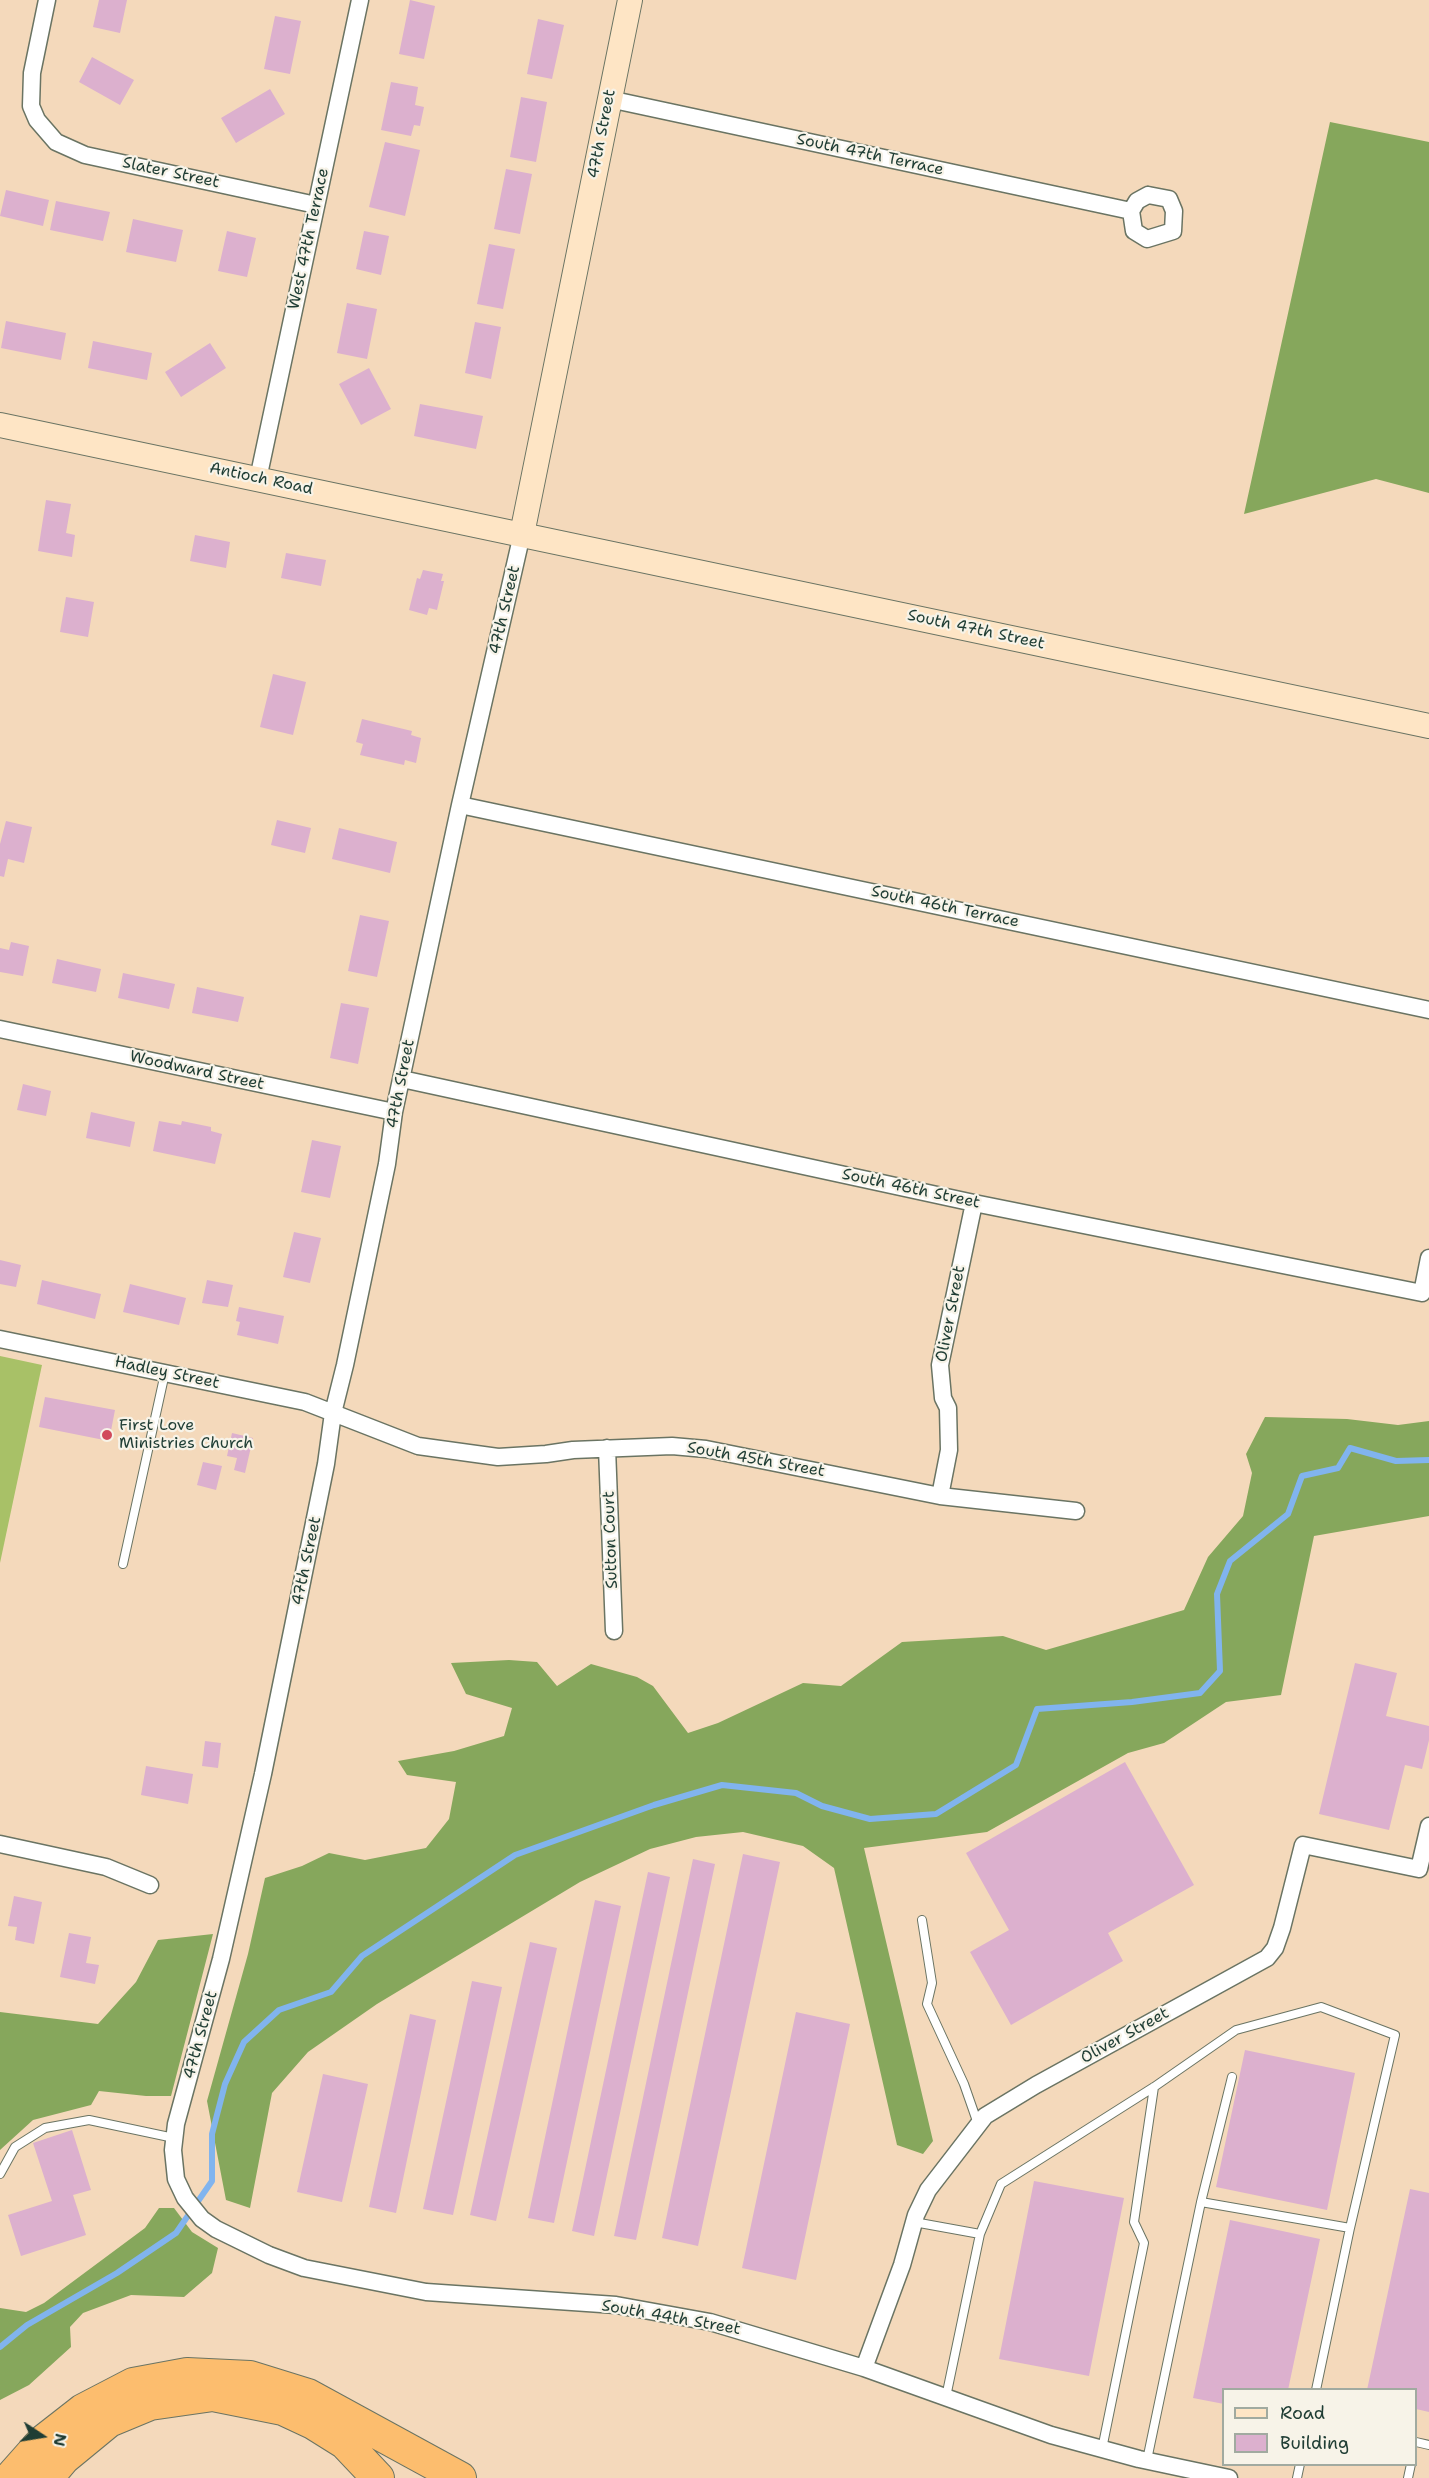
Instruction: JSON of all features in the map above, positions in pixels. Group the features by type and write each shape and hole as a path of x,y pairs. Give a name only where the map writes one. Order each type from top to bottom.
{"highway":[{"path":"10,2478 42,2442 83,2410 133,2384 187,2374 250,2377 308,2395 460,2478"},
{"path":"47,2478 64,2458 110,2421 150,2404 213,2395 283,2409 313,2423 345,2443 378,2478"}],"main road":[{"name":"47th Street","path":"522,534 630,0"},
{"name":"Antioch Road","path":"0,425 522,534"},
{"name":"South 47th Street","path":"522,534 1429,726"}],"street":[{"name":"Slater Street","path":"47,0 32,73 32,106 37,120 56,142 85,155 316,205"},
{"name":"West 47th Terrace","path":"258,479 360,0"},
{"name":"South 47th Terrace","path":"609,99 1131,212"},
{"name":"47th Street","path":"174,2168 176,2124 221,1959 261,1786 394,1112 460,805 522,534"},
{"name":"South 46th Terrace","path":"460,805 1429,1010"},
{"name":"Woodward Street","path":"0,1029 394,1112"},
{"name":"South 46th Street","path":"402,1079 974,1203 1422,1293 1429,1258"},
{"name":"Oliver Street","path":"940,1496 949,1450 948,1408 943,1398 940,1365 974,1203"},
{"name":"Hadley Street","path":"0,1339 304,1402 333,1413"},
{"name":"South 45th Street","path":"333,1413 418,1446 498,1457 607,1448 672,1446 706,1449 940,1496 1076,1511"},
{"name":"Sutton Court","path":"607,1448 614,1631"},
{"name":"Oliver Street","path":"864,2368 902,2265 914,2222 928,2190 985,2116 1036,2085 1267,1958 1275,1948 1282,1928 1304,1845 1419,1869 1429,1826"},
{"path":"0,1844 106,1867 150,1885"},
{"name":"South 44th Street","path":"174,2168 185,2198 202,2219 216,2229 269,2255 304,2268 426,2292 616,2305 733,2327 864,2368 1051,2435 1229,2478"}],"lane":[{"path":"123,1564 165,1373"},
{"path":"922,1920 932,1983 927,2004 964,2084 979,2124"},
{"path":"946,2397 980,2234 1000,2184 1154,2087 1236,2030 1321,2007 1395,2035 1350,2228 1316,2388"},
{"path":"1147,2460 1201,2202 1232,2077"},
{"path":"1102,2449 1144,2243 1134,2222 1154,2087"},
{"path":"0,2174 15,2147 45,2128 89,2120 174,2138"},
{"path":"1201,2202 1350,2228"},
{"path":"914,2222 980,2234"}],"green space":[{"path":"1330,122 1429,142 1429,493 1376,479 1244,514"},
{"path":"0,1356 42,1365 0,1563"},
{"path":"1265,1417 1347,1419 1398,1425 1429,1421 1429,1516 1314,1536 1281,1695 1226,1702 1164,1743 1128,1753 987,1832 864,1848 933,2141 923,2154 897,2145 834,1868 803,1846 743,1832 696,1837 650,1849 580,1882 377,2004 308,2052 272,2093 250,2208 226,2200 207,2101 248,1954 265,1878 302,1866 329,1853 365,1860 426,1848 449,1819 456,1782 407,1775 398,1761 454,1751 504,1736 512,1708 466,1694 451,1663 509,1660 537,1662 557,1686 591,1664 637,1677 653,1686 688,1733 718,1723 803,1683 841,1686 902,1642 1003,1636 1046,1650 1184,1610 1208,1557 1243,1516 1252,1473 1246,1454"},
{"path":"213,1934 171,2096 99,2091 91,2105 33,2120 0,2150 0,2012 98,2024 136,1982 158,1940"},
{"path":"159,2208 174,2208 192,2232 218,2248 212,2273 184,2297 131,2295 83,2313 70,2327 71,2347 29,2385 0,2400 0,2308 26,2312 44,2303 145,2228"}],"building":[{"path":"99,0 127,0 120,33 93,27"},
{"path":"410,0 435,6 424,59 399,54"},
{"path":"275,16 301,21 290,74 264,69"},
{"path":"538,19 564,25 552,79 527,74"},
{"path":"92,57 134,80 120,105 79,82"},
{"path":"391,82 418,87 415,105 424,107 420,126 414,125 411,136 381,130"},
{"path":"270,89 285,114 236,143 221,118"},
{"path":"521,97 547,102 536,162 510,157"},
{"path":"385,142 420,150 405,216 369,207"},
{"path":"506,169 532,174 520,234 494,229"},
{"path":"6,190 49,200 43,226 0,216"},
{"path":"56,201 110,212 103,241 50,230"},
{"path":"133,219 183,230 176,262 126,252"},
{"path":"227,231 256,238 247,277 218,271"},
{"path":"364,231 389,236 381,275 356,269"},
{"path":"489,244 515,249 503,309 477,304"},
{"path":"347,303 377,309 367,359 337,353"},
{"path":"6,321 66,333 61,360 1,348"},
{"path":"475,322 501,327 491,379 465,373"},
{"path":"93,341 152,353 147,380 88,368"},
{"path":"210,343 226,368 181,397 165,372"},
{"path":"369,368 391,409 361,425 339,384"},
{"path":"420,404 483,416 476,449 414,436"},
{"path":"46,500 71,504 66,533 75,535 72,557 38,551"},
{"path":"195,535 230,542 226,568 190,561"},
{"path":"286,553 326,560 321,586 281,578"},
{"path":"423,570 443,574 441,581 444,581 437,610 429,608 427,615 409,610 417,578 420,579"},
{"path":"66,597 94,602 88,637 60,632"},
{"path":"273,674 306,682 293,735 260,727"},
{"path":"362,719 412,731 411,735 421,738 416,763 405,760 404,765 360,755 363,744 356,742"},
{"path":"277,820 311,828 305,853 271,845"},
{"path":"6,821 32,827 24,863 8,859 4,877 0,876 0,844"},
{"path":"339,828 397,842 390,873 332,859"},
{"path":"360,915 389,921 377,977 348,971"},
{"path":"11,942 29,946 23,976 0,972 0,948 9,950"},
{"path":"57,959 101,969 96,992 52,983"},
{"path":"123,973 175,984 169,1009 118,998"},
{"path":"197,987 244,997 238,1022 192,1013"},
{"path":"341,1003 369,1008 358,1064 330,1058"},
{"path":"23,1084 51,1091 46,1116 17,1110"},
{"path":"91,1112 135,1122 130,1147 86,1138"},
{"path":"159,1121 181,1125 182,1121 211,1127 211,1131 222,1134 215,1164 153,1151"},
{"path":"312,1140 341,1146 330,1198 301,1192"},
{"path":"294,1232 321,1238 310,1283 283,1277"},
{"path":"0,1260 21,1265 16,1287 0,1284"},
{"path":"42,1280 101,1294 95,1319 37,1304"},
{"path":"207,1280 233,1285 228,1307 202,1303"},
{"path":"130,1284 186,1298 179,1325 123,1312"},
{"path":"239,1307 284,1316 278,1344 237,1335 240,1322 236,1321"},
{"name":"First Love Ministries Church","path":"45,1397 115,1410 109,1441 39,1427"},
{"path":"232,1433 253,1438 245,1473 234,1470 237,1458 227,1456"},
{"path":"203,1462 222,1466 216,1490 197,1485"},
{"path":"1355,1663 1397,1673 1386,1716 1429,1726 1429,1740 1422,1769 1405,1765 1389,1830 1319,1814"},
{"path":"205,1741 221,1743 218,1768 202,1766"},
{"path":"1125,1762 1194,1885 1108,1933 1123,1961 1011,2025 970,1952 1009,1930 966,1853"},
{"path":"146,1766 193,1774 188,1804 141,1795"},
{"path":"743,1854 780,1862 698,2246 662,2238"},
{"path":"693,1859 715,1864 636,2240 614,2236"},
{"path":"648,1872 670,1877 594,2236 572,2231"},
{"path":"14,1896 42,1902 34,1944 15,1940 17,1927 8,1926"},
{"path":"595,1900 621,1906 554,2223 528,2218"},
{"path":"69,1933 91,1937 86,1963 99,1965 95,1984 60,1977"},
{"path":"530,1942 557,1948 496,2221 470,2215"},
{"path":"472,1981 502,1987 453,2215 423,2209"},
{"path":"796,2012 850,2024 796,2280 742,2268"},
{"path":"410,2014 436,2020 396,2213 369,2207"},
{"path":"1245,2050 1355,2073 1327,2210 1216,2187"},
{"path":"323,2074 368,2084 342,2202 297,2192"},
{"path":"72,2130 91,2190 73,2195 86,2235 21,2256 8,2215 52,2201 33,2143"},
{"path":"1034,2181 1124,2198 1089,2376 999,2359"},
{"path":"1410,2189 1429,2193 1429,2412 1417,2409 1417,2388 1367,2388"},
{"path":"1230,2220 1320,2239 1288,2388 1222,2388 1222,2404 1193,2398"}],"waterway":[{"path":"0,2347 27,2325 117,2273 176,2233 212,2181 212,2134 225,2084 244,2042 279,2010 331,1992 362,1956 515,1855 654,1805 722,1785 796,1793 822,1806 870,1819 936,1814 1016,1765 1037,1709 1132,1702 1200,1693 1220,1671 1217,1594 1230,1561 1288,1514 1302,1476 1338,1468 1350,1448 1396,1461 1429,1460"}],"place":[{"name":"First Love Ministries Church","path":"107,1435"}]}
